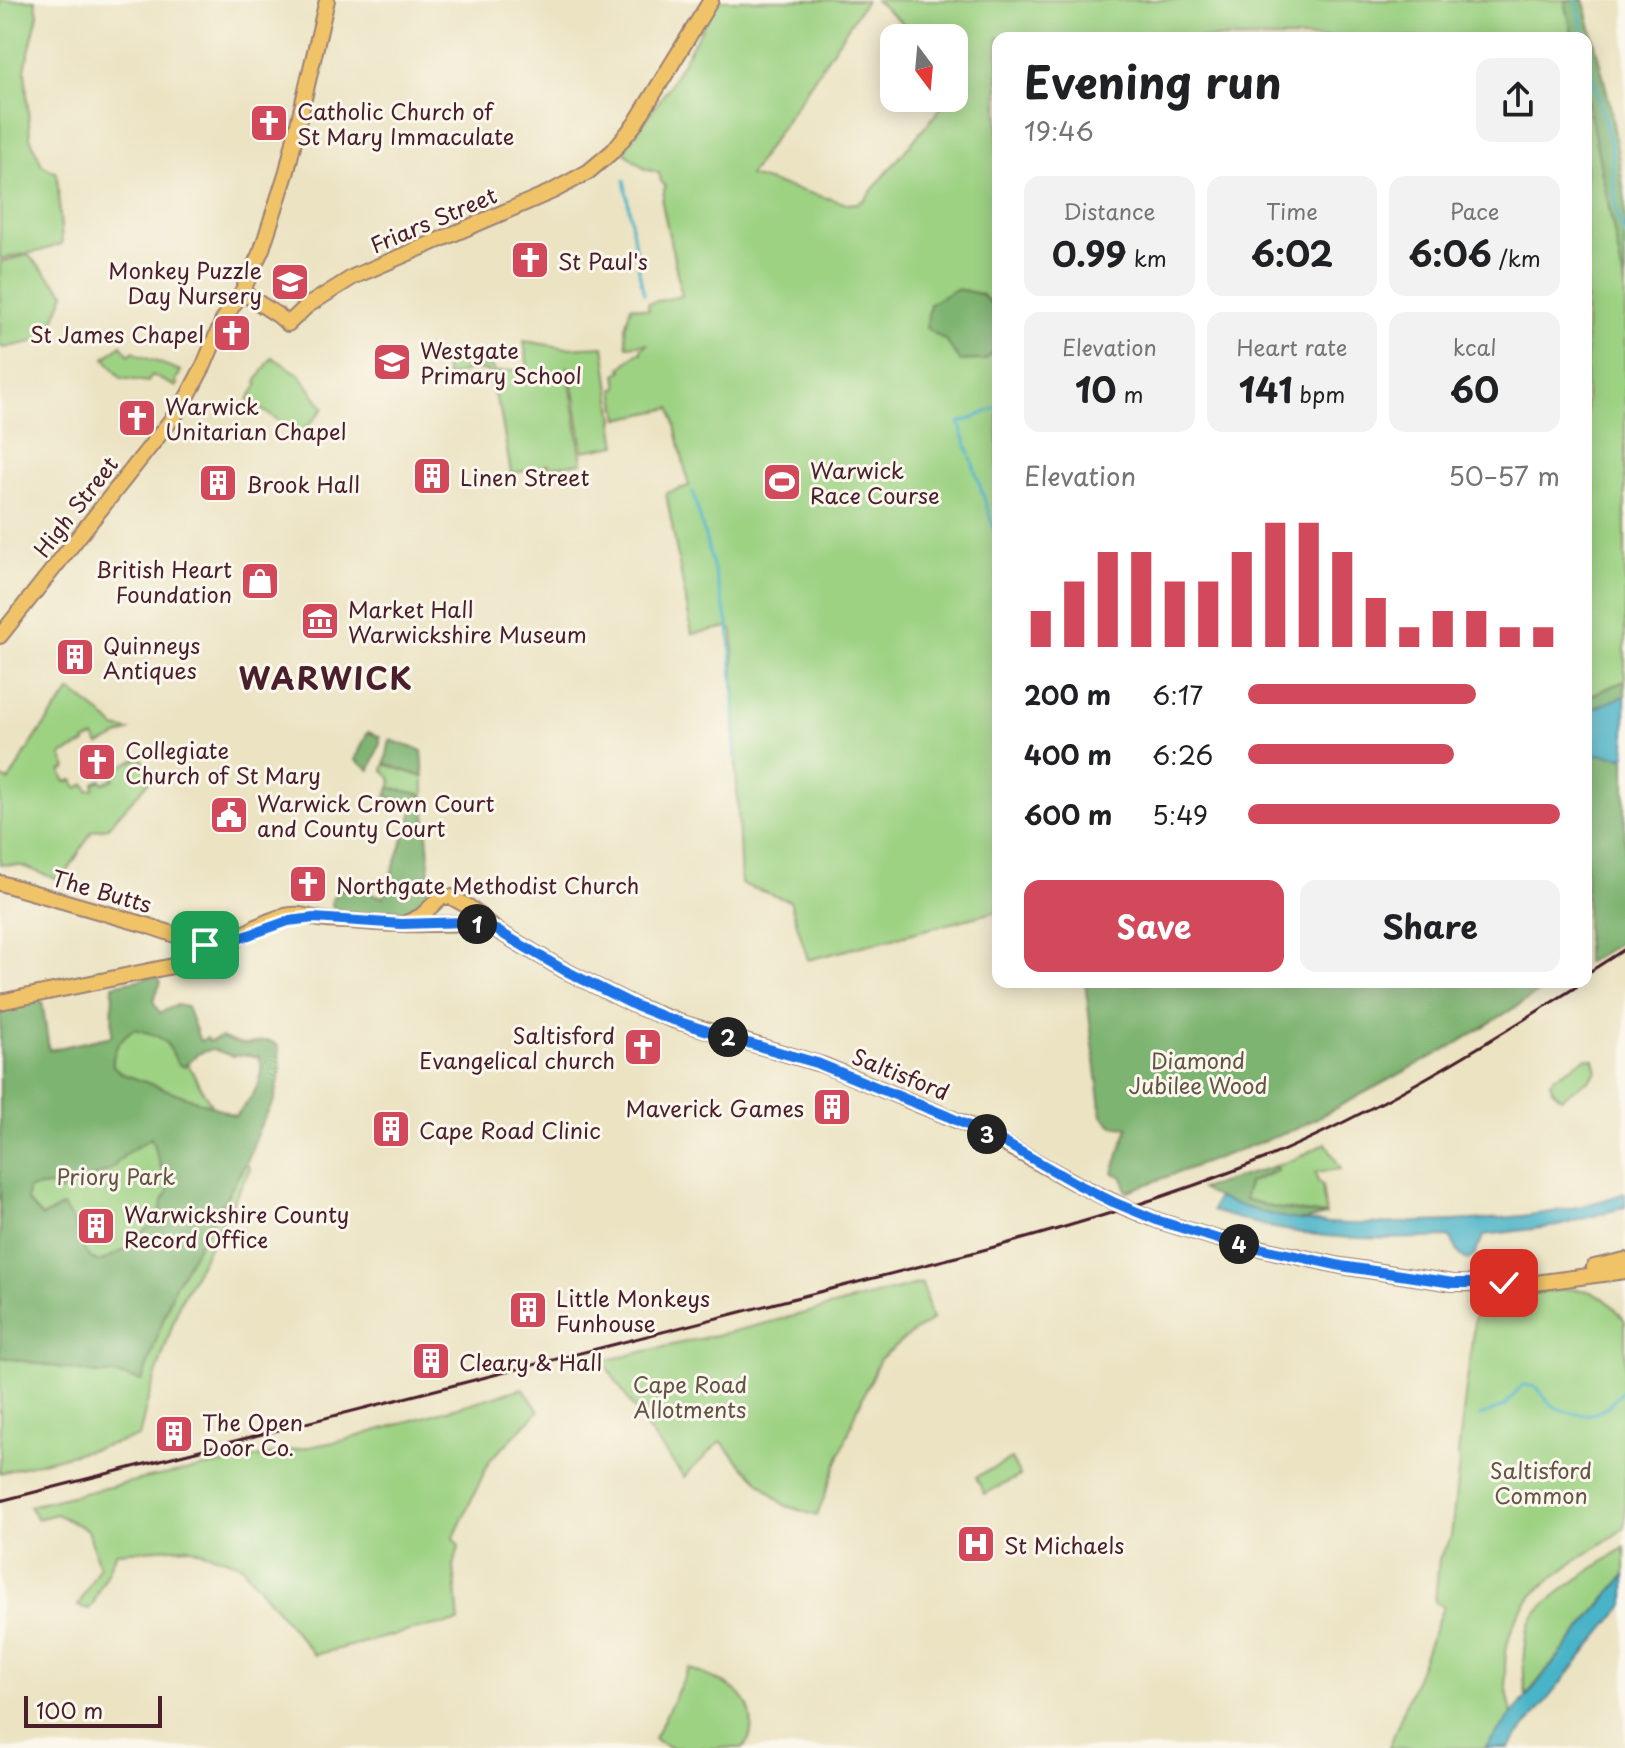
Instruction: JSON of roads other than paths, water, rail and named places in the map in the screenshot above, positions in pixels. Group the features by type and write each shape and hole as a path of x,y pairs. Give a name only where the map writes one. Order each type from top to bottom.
{"main road":[{"name":"High Street","path":"0,636 183,405 223,320 242,292 262,249 287,171 327,0"},
{"name":"Friars Street","path":"242,292 288,324 308,305 353,277 579,179 620,144 635,124 711,0"},
{"name":"The Butts","path":"0,883 212,946 227,944"},
{"path":"404,924 421,916 443,897 451,897 469,907 496,930"},
{"path":"435,905 436,916 448,922 460,913 456,900"},
{"path":"0,1002 204,958 256,927 287,915 404,924 471,923 496,930"},
{"name":"Saltisford","path":"496,930 564,970 636,1006 817,1063 945,1115 998,1139 1107,1199 1151,1218 1300,1258 1428,1280 1504,1283"},
{"path":"175,965 189,955 191,940"},
{"path":"1504,1283 1625,1260"},
{"path":"1504,1283 1528,1284 1625,1271"}],"water":[{"path":"1625,696 1625,757 1592,754 1592,709"},
{"path":"1625,1193 1625,1207 1558,1226 1484,1235 1474,1256 1468,1260 1449,1237 1388,1239 1305,1234 1212,1211 1217,1198 1268,1214 1314,1222 1447,1221 1550,1212"},
{"path":"1625,1575 1625,1604 1508,1748 1485,1748"}],"waterway":[{"path":"1577,0 1583,32"},
{"path":"1592,73 1611,144 1616,210 1625,236"},
{"path":"624,180 644,294"},
{"path":"970,454 959,423 992,410"},
{"path":"971,458 992,523"},
{"path":"693,492 729,626 735,757"},
{"path":"1480,1416 1505,1406 1522,1385 1537,1389 1552,1405 1580,1414 1601,1411 1625,1390"}],"railway":[{"path":"1592,970 1625,949"},
{"path":"0,1501 972,1253 1157,1198 1266,1158 1348,1120 1468,1054 1574,988"}],"place":[{"name":"Catholic Church of St Mary Immaculate","path":"269,123"},
{"name":"St Paul's","path":"530,260"},
{"name":"Monkey Puzzle Day Nursery","path":"290,282"},
{"name":"St James Chapel","path":"232,333"},
{"name":"Westgate Primary School","path":"392,362"},
{"name":"Warwick Unitarian Chapel","path":"137,418"},
{"name":"Linen Street","path":"432,476"},
{"name":"Warwick Race Course","path":"782,482"},
{"name":"Brook Hall","path":"218,483"},
{"name":"British Heart Foundation","path":"260,581"},
{"name":"Market Hall Warwickshire Museum","path":"320,621"},
{"name":"Quinneys Antiques","path":"75,657"},
{"name":"Collegiate Church of St Mary","path":"97,762"},
{"name":"Warwick Crown Court and County Court","path":"229,815"},
{"name":"Northgate Methodist Church","path":"308,884"},
{"name":"Saltisford Evangelical church","path":"643,1047"},
{"name":"Maverick Games","path":"832,1107"},
{"name":"Cape Road Clinic","path":"391,1129"},
{"name":"Warwickshire County Record Office","path":"96,1226"},
{"name":"Little Monkeys Funhouse","path":"528,1310"},
{"name":"Cleary & Hall","path":"431,1361"},
{"name":"The Open Door Co.","path":"174,1434"},
{"name":"St Michaels","path":"976,1544"}],"district":[{"name":"WARWICK","path":"326,677"}],"park label":[{"name":"Diamond Jubilee Wood","path":"1198,1072"},
{"name":"Priory Park","path":"116,1175"},
{"name":"Cape Road Allotments","path":"690,1396"},
{"name":"Saltisford Common","path":"1541,1482"}]}
